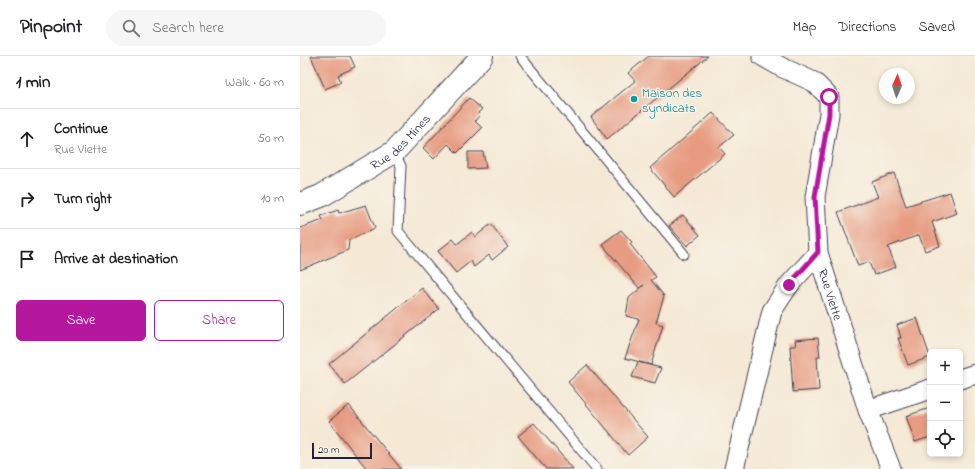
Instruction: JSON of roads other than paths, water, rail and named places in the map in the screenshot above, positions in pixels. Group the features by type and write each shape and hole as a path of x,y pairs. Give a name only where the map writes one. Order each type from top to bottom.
{"street":[{"name":"Rue des Mines","path":"300,204 334,189 394,152 482,56"},
{"name":"Rue Viette","path":"762,56 781,67 814,82 829,97 829,114 815,197 818,252 868,410 891,469"},
{"path":"734,469 772,311 789,285 818,252"},
{"path":"963,378 975,374"},
{"path":"868,410 927,390"}],"lane":[{"path":"520,56 684,254"},
{"path":"394,152 401,166 398,231 597,469"}],"place":[{"name":"Maison des syndicats","path":"634,99"}]}
